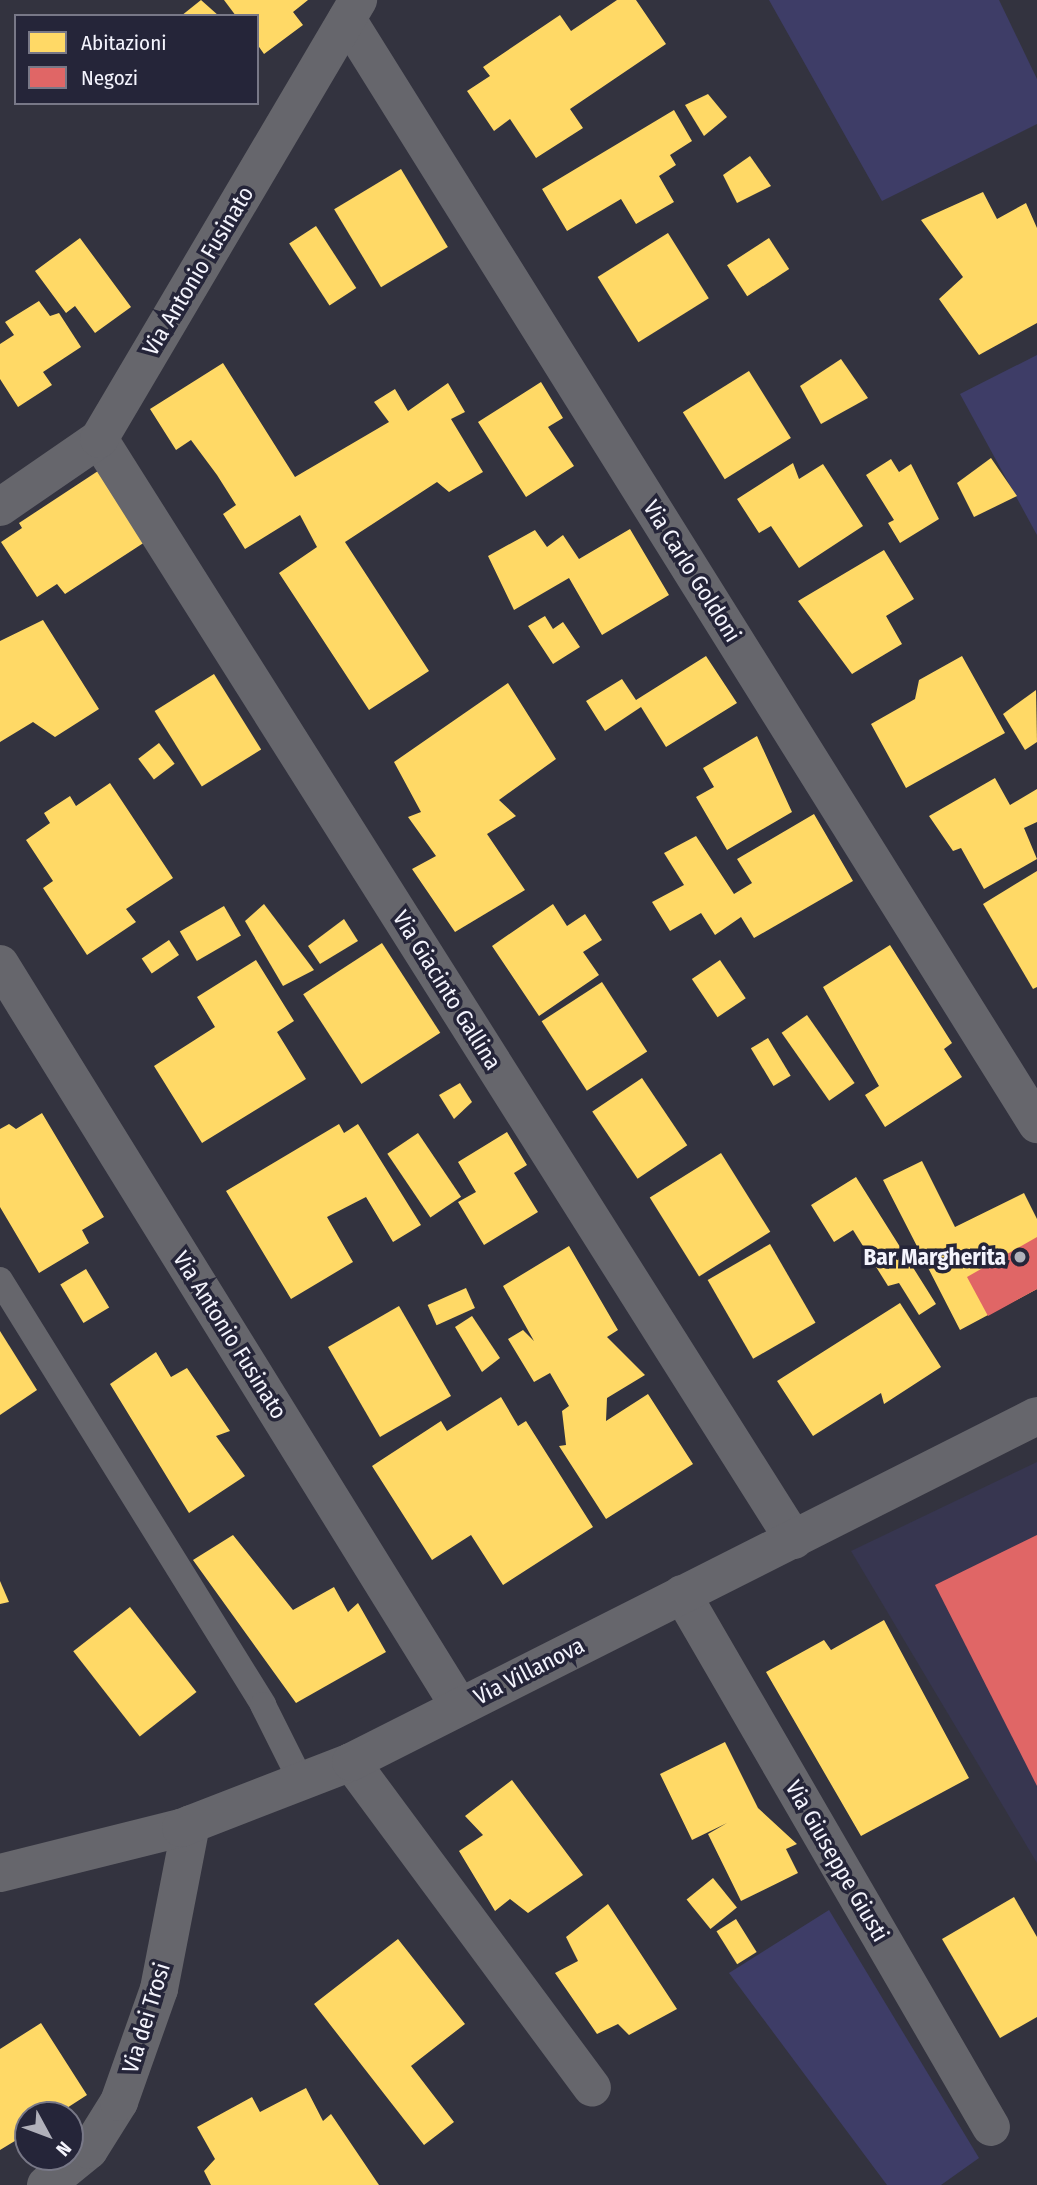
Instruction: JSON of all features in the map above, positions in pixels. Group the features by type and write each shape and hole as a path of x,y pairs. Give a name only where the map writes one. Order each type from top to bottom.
{"street":[{"name":"Via Antonio Fusinato","path":"0,508 99,439 352,9"},
{"name":"Via Carlo Goldoni","path":"352,9 1037,1124"},
{"name":"Via Giacinto Gallina","path":"99,439 794,1540"},
{"name":"Via Antonio Fusinato","path":"0,964 459,1706"},
{"name":"Via Villanova","path":"0,1873 191,1824 351,1762 1037,1416"},
{"name":"Via Giuseppe Giusti","path":"682,1594 991,2127"},
{"path":"351,1762 592,2088"},
{"name":"Via dei Trosi","path":"46,2185 89,2150 119,2102 159,1989 191,1824"}],"lane":[{"path":"0,1280 264,1705 301,1781"}],"shaded area":[{"path":"769,0 999,0 1037,79 1037,124 882,201"},
{"path":"1037,355 1037,535 960,394"},
{"path":"1037,1462 1037,1863 851,1551"},
{"path":"829,1910 979,2158 941,2185 887,2185 729,1973"}],"building: Abitazioni":[{"path":"201,0 217,14 184,14"},
{"path":"224,0 308,0 293,12 303,25 264,54 259,47 259,14 234,14"},
{"path":"617,0 636,0 666,44 570,109 583,128 536,158 510,119 494,131 467,91 490,76 483,67 560,15 571,31"},
{"path":"708,94 727,117 704,136 685,105"},
{"path":"674,110 692,141 670,155 676,165 659,176 674,202 636,224 621,199 567,231 542,189"},
{"path":"750,156 771,186 737,203 723,175"},
{"path":"401,169 448,247 381,287 334,209"},
{"path":"983,192 997,219 1026,203 1037,228 1037,323 979,355 939,299 963,277 921,220"},
{"path":"316,226 356,288 329,305 289,243"},
{"path":"668,233 709,298 638,342 598,277"},
{"path":"80,238 131,307 95,333 75,306 66,313 35,271"},
{"path":"769,238 789,269 747,296 727,265"},
{"path":"39,301 50,316 59,313 81,347 43,372 52,385 18,407 0,379 0,344 14,335 5,322"},
{"path":"841,359 868,398 821,424 800,386"},
{"path":"223,363 295,477 389,422 374,402 395,389 408,411 448,383 465,412 451,419 483,472 449,492 437,482 345,542 429,671 369,710 279,573 317,547 300,515 245,549 223,514 236,505 217,475 191,440 176,450 150,409"},
{"path":"749,371 791,438 725,479 683,412"},
{"path":"541,382 563,418 548,427 574,466 526,497 478,422"},
{"path":"991,458 1017,496 974,517 957,483"},
{"path":"891,459 899,472 911,464 939,519 900,543 888,523 894,520 866,475"},
{"path":"793,463 799,479 823,464 863,526 799,568 771,526 759,533 737,499"},
{"path":"98,471 145,542 65,594 57,584 37,597 1,542 22,528 19,523"},
{"path":"630,529 669,595 602,635 569,578 514,610 488,556 535,530 547,547 563,535 579,559"},
{"path":"884,550 914,599 886,616 902,644 852,674 798,601"},
{"path":"545,616 553,629 563,622 580,647 553,664 528,626"},
{"path":"43,620 99,709 55,737 33,722 0,742 0,641"},
{"path":"706,656 737,703 666,747 641,707 605,731 586,701 622,679 636,700"},
{"path":"962,656 1005,733 906,788 871,724 915,699 919,680"},
{"path":"214,674 261,749 202,787 155,711"},
{"path":"508,683 556,759 499,800 516,816 487,834 525,890 455,932 412,869 436,856 408,817 421,812 394,762"},
{"path":"1036,690 1037,742 1025,750 1003,714"},
{"path":"757,736 792,812 727,850 696,797 714,787 703,768"},
{"path":"159,743 175,764 154,779 138,759"},
{"path":"995,778 1010,805 1037,789 1037,822 1024,828 1037,859 984,889 961,848 953,851 929,816"},
{"path":"110,783 173,878 126,909 136,922 87,955 43,888 53,881 26,840 50,823 44,813 70,796 76,806"},
{"path":"814,814 853,881 754,938 741,917 715,935 701,913 670,931 652,902 684,885 664,853 696,836 734,894 752,883 737,859"},
{"path":"1037,871 1037,987 1033,989 983,904"},
{"path":"264,904 314,970 283,986 245,921"},
{"path":"553,904 567,926 585,914 602,940 583,952 599,975 539,1016 492,946"},
{"path":"224,906 241,935 197,961 180,932"},
{"path":"344,919 358,941 320,964 308,946"},
{"path":"169,940 179,955 152,973 142,958"},
{"path":"382,943 440,1033 361,1084 303,994"},
{"path":"890,945 952,1043 944,1049 962,1077 885,1127 865,1095 879,1086 823,987"},
{"path":"256,960 294,1021 277,1032 306,1079 202,1143 154,1066 215,1027 197,997"},
{"path":"720,960 746,998 718,1017 692,979"},
{"path":"602,982 647,1052 587,1091 542,1021"},
{"path":"807,1015 855,1083 829,1101 782,1033"},
{"path":"768,1038 791,1076 774,1086 751,1048"},
{"path":"642,1078 687,1145 638,1179 592,1112"},
{"path":"460,1083 472,1102 454,1119 439,1095"},
{"path":"42,1113 104,1217 82,1230 89,1243 39,1273 0,1207 0,1129 9,1124 16,1129"},
{"path":"339,1124 344,1133 358,1124 421,1225 393,1242 366,1197 327,1217 353,1262 291,1299 226,1191"},
{"path":"507,1132 527,1165 514,1173 538,1212 484,1245 458,1202 476,1192 458,1162"},
{"path":"418,1133 461,1197 430,1218 387,1154"},
{"path":"721,1153 770,1232 699,1276 650,1198"},
{"path":"922,1161 955,1227 1024,1193 1037,1219 1037,1289 960,1330 883,1180"},
{"path":"856,1177 936,1304 919,1315 899,1283 888,1286 853,1230 834,1242 811,1205"},
{"path":"770,1244 815,1323 753,1359 708,1280"},
{"path":"569,1246 618,1330 607,1337 645,1375 607,1398 606,1421 648,1394 693,1464 606,1519 559,1446 566,1445 562,1411 569,1406 550,1373 534,1382 508,1339 523,1330 534,1341 503,1286"},
{"path":"86,1269 109,1308 83,1323 60,1284"},
{"path":"466,1288 475,1308 437,1325 428,1305"},
{"path":"900,1303 941,1367 884,1404 881,1393 813,1436 777,1381"},
{"path":"399,1306 451,1396 380,1437 328,1347"},
{"path":"472,1316 500,1358 482,1372 455,1327"},
{"path":"0,1331 37,1390 0,1415"},
{"path":"156,1352 171,1377 187,1368 230,1431 216,1436 245,1476 189,1513 110,1384"},
{"path":"501,1397 518,1426 526,1421 593,1527 503,1585 471,1535 432,1560 372,1466 441,1421 447,1431"},
{"path":"233,1535 293,1610 334,1587 348,1612 358,1603 386,1652 296,1703 193,1560"},
{"path":"0,1581 9,1602 0,1604"},
{"path":"130,1607 196,1692 140,1736 73,1651"},
{"path":"884,1620 969,1778 861,1836 766,1672 824,1640 831,1650"},
{"path":"725,1742 758,1808 797,1844 786,1849 798,1873 741,1901 708,1834 727,1823 692,1840 660,1774"},
{"path":"512,1780 583,1875 528,1913 510,1899 495,1911 459,1851 483,1835 465,1816"},
{"path":"713,1878 737,1908 710,1929 687,1899"},
{"path":"1014,1897 1037,1937 1037,2017 1000,2038 942,1939"},
{"path":"608,1904 677,2009 629,2035 618,2024 597,2034 555,1973 578,1961 566,1937"},
{"path":"736,1919 757,1952 737,1964 716,1931"},
{"path":"398,1939 465,2024 411,2066 454,2122 424,2145 314,2004"},
{"path":"41,2023 87,2095 78,2101 14,2101 14,2142 0,2150 0,2049"},
{"path":"306,2088 323,2121 331,2114 379,2185 211,2185 204,2171 215,2159 197,2127 252,2097 260,2112"}],"building: Negozi":[{"name":"Bar Margherita","path":"1037,1237 1037,1289 988,1316 967,1277"},
{"path":"1037,1535 1037,1786 935,1585"}],"place":[{"name":"Bar Margherita","path":"1020,1257"}]}
